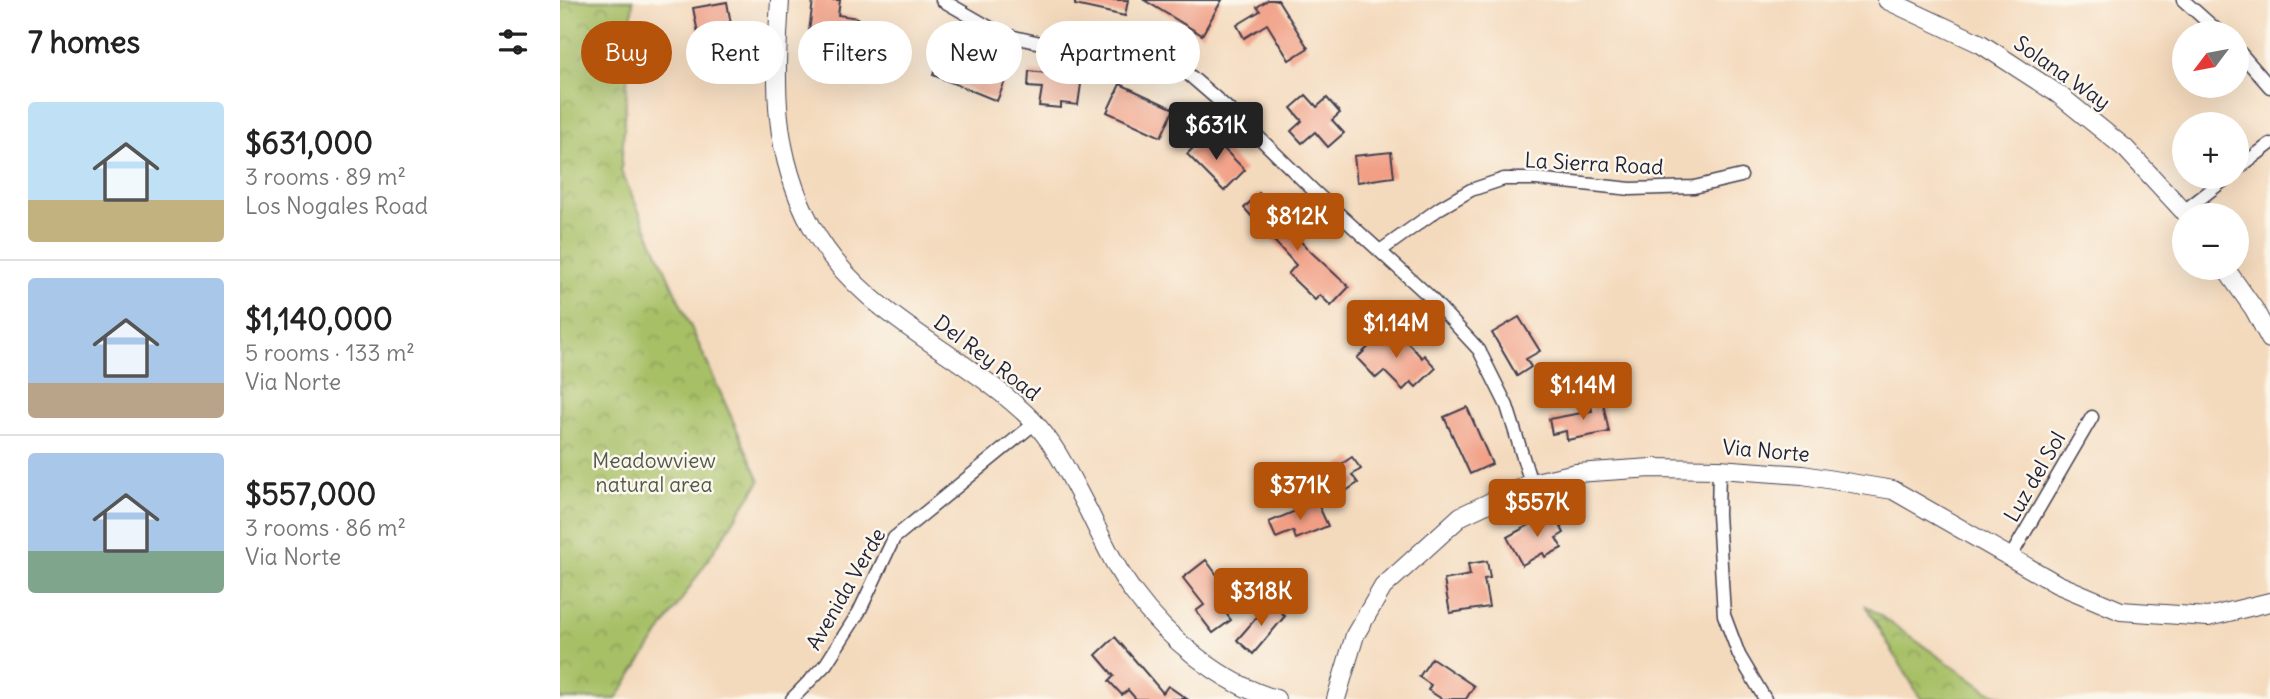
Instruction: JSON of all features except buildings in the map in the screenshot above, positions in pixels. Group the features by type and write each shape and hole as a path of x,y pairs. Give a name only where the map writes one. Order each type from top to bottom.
{"street":[{"name":"Del Rey Road","path":"780,0 776,96 782,146 795,191 813,228 841,268 870,299 978,374 1035,423 1067,469 1132,591 1154,618 1216,671 1276,699"},
{"path":"942,0 1001,34 1045,44 1098,44 1140,51 1180,66 1429,296 1479,350 1507,406 1531,483"},
{"name":"Solana Way","path":"1887,0 1981,44 2058,94 2126,149 2177,203"},
{"path":"2183,0 2207,21"},
{"path":"2249,63 2270,87"},
{"path":"2249,160 2270,144"},
{"name":"La Sierra Road","path":"1380,251 1440,208 1471,190 1504,179 1536,179 1631,189 1694,187 1741,176"},
{"path":"2198,203 2214,189"},
{"path":"2234,280 2255,309 2270,340"},
{"name":"Luz del Sol","path":"2011,556 2092,417"},
{"name":"Avenida Verde","path":"792,699 826,664 859,612 894,538 1035,423"},
{"name":"Via Norte","path":"1336,699 1355,635 1383,587 1461,516 1531,483 1576,473 1652,468 1719,469 1803,475 1894,490 2057,584 2121,611 2208,617 2270,602"},
{"path":"1719,469 1718,514 1724,615 1739,655 1766,699"}],"green space":[{"name":"Meadowview natural area","path":"560,0 633,0 632,21 581,21 581,84 627,84 621,171 760,481 616,699 560,699"},
{"path":"1865,605 1988,691 2011,699 1921,699"}]}
